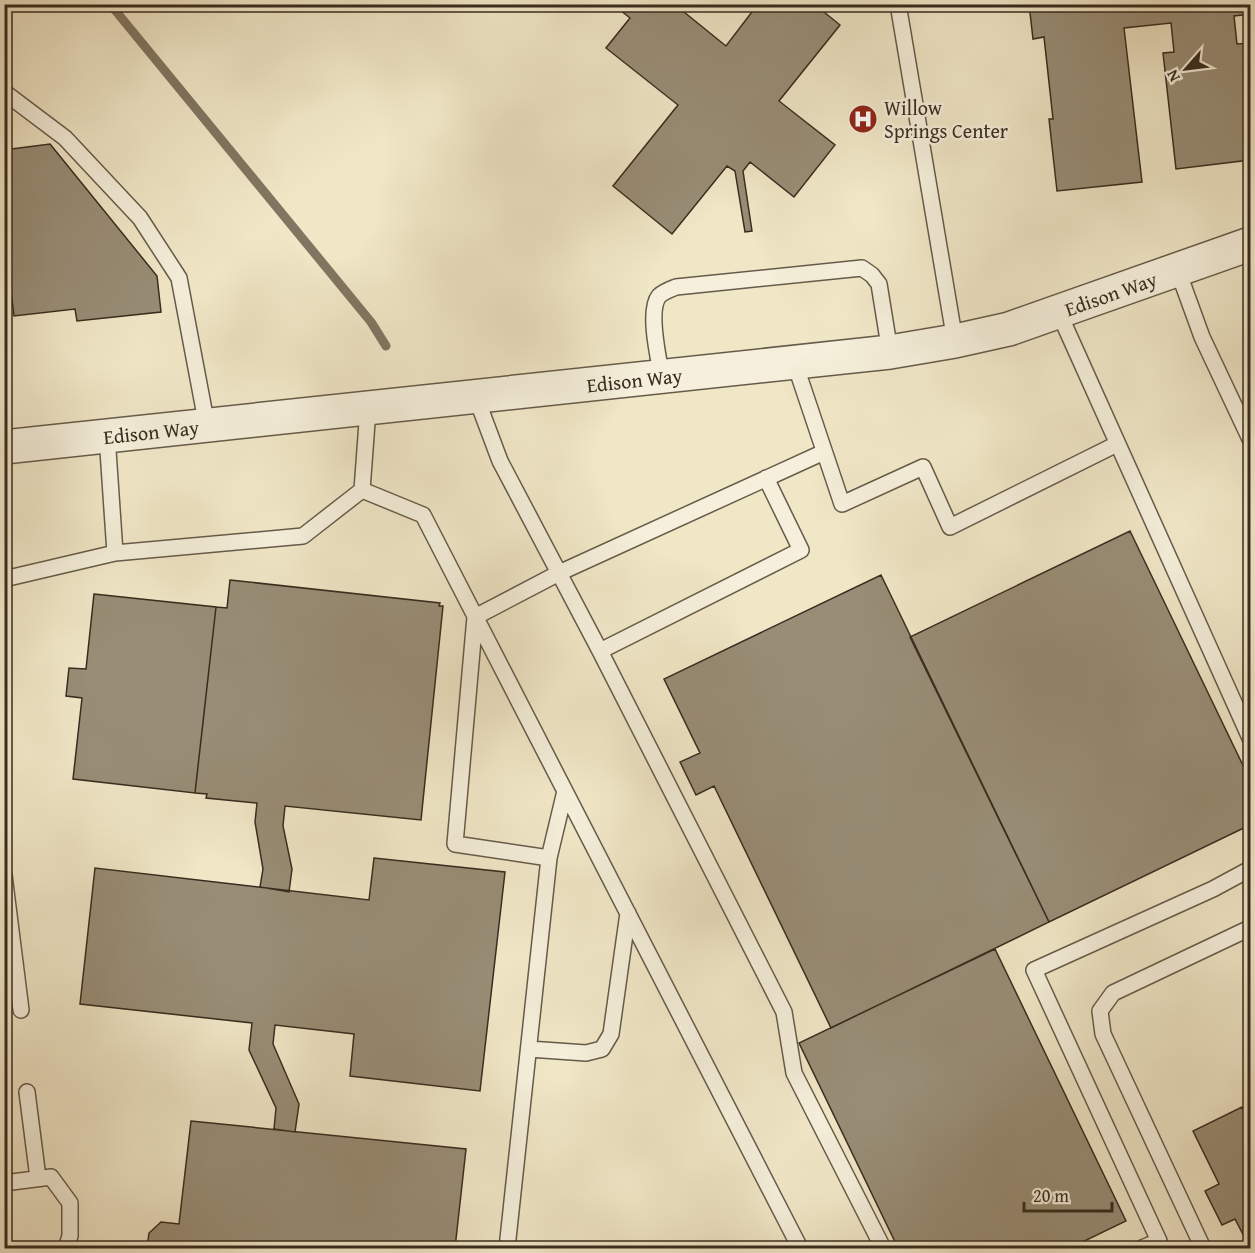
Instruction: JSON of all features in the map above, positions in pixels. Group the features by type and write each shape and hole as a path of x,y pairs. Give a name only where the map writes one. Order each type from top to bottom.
{"street":[{"name":"Edison Way","path":"4,447 795,364 890,352 1009,329 1251,244"}],"lane":[{"path":"898,4 955,341"},
{"path":"4,92 65,138 140,218 179,278 207,426"},
{"path":"662,378 654,320 655,304 660,295 676,287 862,268 879,284 890,352"},
{"path":"1178,270 1202,337 1251,439"},
{"path":"1059,313 1251,738"},
{"path":"795,364 842,504 923,467 950,527 1117,444"},
{"path":"476,398 500,461 600,651 784,1012 794,1073 883,1248"},
{"path":"4,579 115,553 303,536 362,490 368,409"},
{"path":"107,436 115,553"},
{"path":"475,616 559,573 824,452"},
{"path":"600,651 801,550 766,478"},
{"path":"362,490 423,515 800,1248"},
{"path":"475,616 455,844 549,858"},
{"path":"507,1248 549,858 565,792"},
{"path":"1142,1248 1159,1240 1034,970 1213,889 1251,869"},
{"path":"4,875 21,1010"},
{"path":"529,1049 586,1053 602,1048 611,1034 628,913"},
{"path":"1203,1248 1103,1034 1100,1011 1113,993 1251,928"},
{"path":"27,1092 38,1178"},
{"path":"4,1183 51,1177 70,1203 70,1236 66,1248"}],"building":[{"path":"616,4 674,4 726,46 758,4 814,4 840,25 779,101 835,145 794,197 750,162 743,171 752,231 745,232 735,171 727,166 672,234 613,186 678,105 606,48 630,18 615,6"},
{"path":"1029,4 1250,4 1250,14 1234,16 1237,44 1250,43 1250,160 1176,169 1163,53 1174,52 1171,23 1124,28 1142,182 1057,191 1049,119 1053,119 1044,37 1033,39"},
{"path":"50,144 157,276 161,312 77,321 75,309 14,316 4,231 4,150"},
{"path":"1130,531 1250,780 1250,825 1049,922 910,637"},
{"path":"881,575 1049,922 831,1028 714,786 696,795 680,762 700,753 664,679"},
{"path":"230,580 440,603 439,606 443,606 421,820 285,806 283,826 292,869 289,892 260,887 263,869 255,822 257,803 206,798 207,794 195,793 216,607 227,608"},
{"path":"94,594 216,607 195,793 73,779 82,698 66,696 69,668 86,669"},
{"path":"374,858 505,872 480,1091 350,1076 354,1034 275,1025 273,1044 299,1104 295,1132 274,1129 276,1108 249,1050 252,1023 80,1004 95,868 369,900"},
{"path":"995,949 1126,1221 1070,1248 898,1248 799,1043"},
{"path":"1242,1107 1247,1116 1250,1115 1250,1248 1235,1219 1222,1225 1205,1191 1219,1184 1193,1131"},
{"path":"191,1121 466,1149 455,1248 147,1248 149,1233 161,1222 179,1224"}],"waterway":[{"path":"110,4 371,322 386,346"}],"place":[{"name":"Willow Springs Center","path":"863,119"}]}
